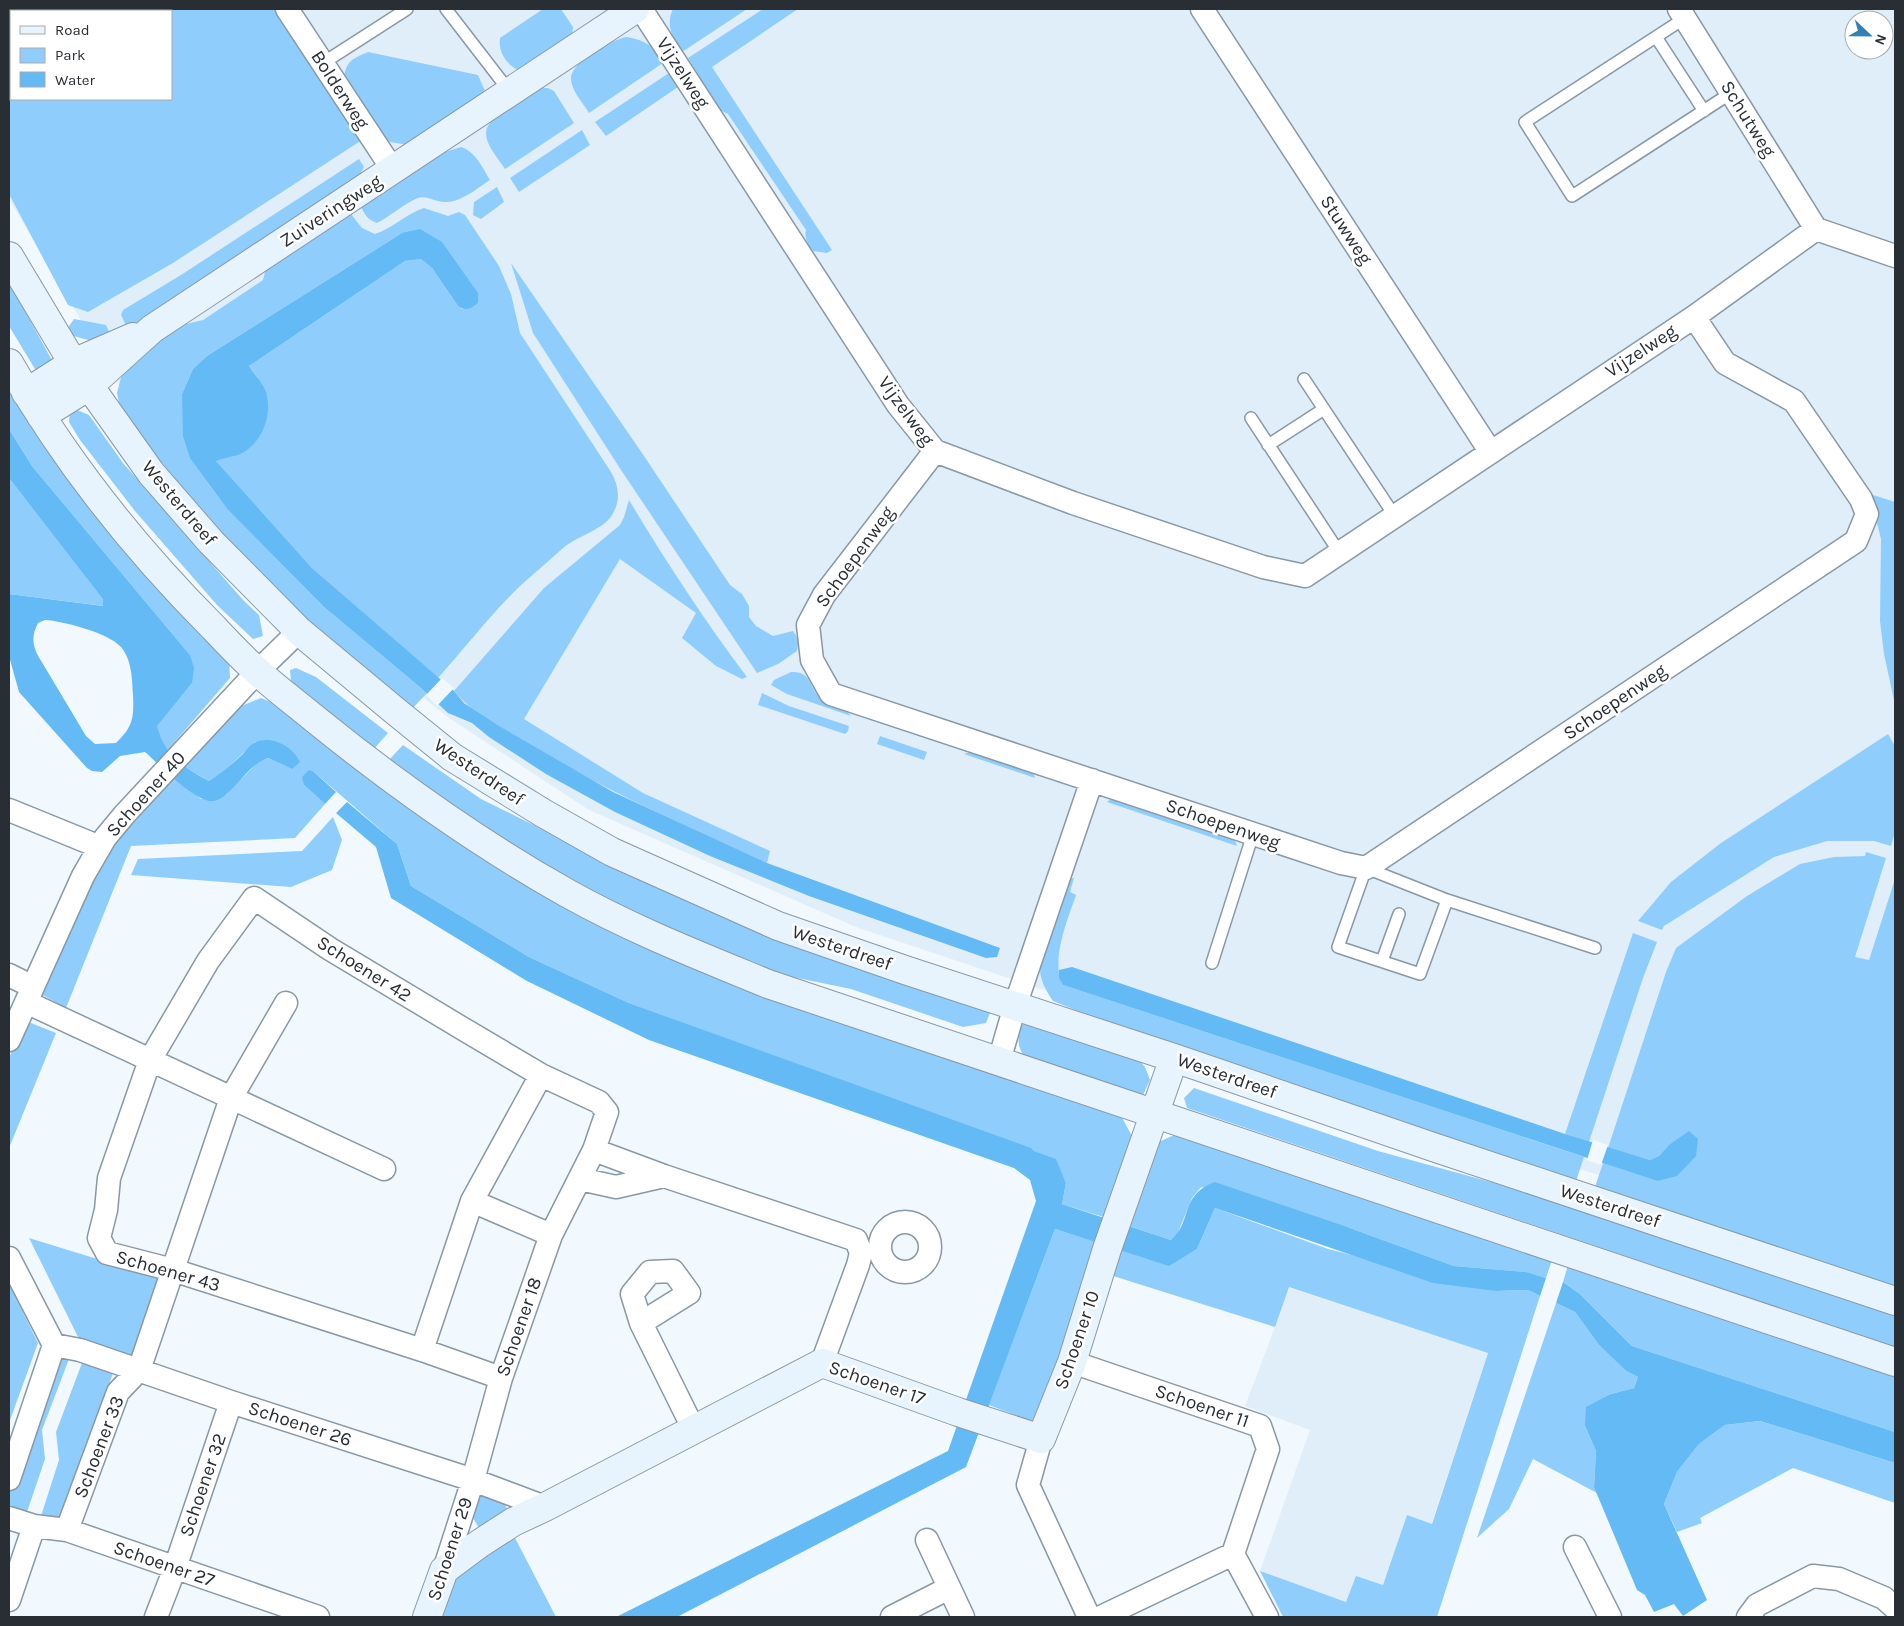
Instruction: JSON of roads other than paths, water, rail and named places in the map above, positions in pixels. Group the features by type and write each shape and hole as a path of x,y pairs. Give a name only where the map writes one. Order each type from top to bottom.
{"main road":[{"name":"Zuiveringweg","path":"41,416 90,386 152,329 635,9"},
{"name":"Westerdreef","path":"9,256 73,363 151,473 211,542 299,631 452,758 511,795 612,852 778,926 1895,1302"},
{"name":"Zuiveringweg","path":"26,393 73,363 152,329"},
{"path":"9,363 41,416 115,519 170,584 257,672 349,747 416,796 494,850 568,894 676,947 768,984 1895,1362"},
{"name":"Schoener 10","path":"1041,1439 1072,1362 1118,1216 1174,1058"},
{"name":"Schoener 17","path":"444,1570 513,1522 822,1363 958,1412 1041,1439"},
{"name":"Schoener 29","path":"428,1617 444,1570"}],"street":[{"name":"Bolderweg","path":"287,9 393,170"},
{"name":"Vijzelweg","path":"641,9 898,405 935,451 1074,503 1263,567 1305,576 1490,451 1694,317 1816,229"},
{"name":"Stuwweg","path":"1202,9 1490,451"},
{"name":"Schutweg","path":"1682,14 1816,229"},
{"path":"1816,229 1895,256"},
{"name":"Schoepenweg","path":"935,451 824,595 808,625 812,660 831,694 1341,864 1366,868 1856,541 1867,514 1861,499 1794,401 1725,363 1694,317"},
{"name":"Schoener 40","path":"9,1040 83,876 100,847 124,815 257,672 299,631"},
{"path":"999,1061 1015,1006 1092,780"},
{"path":"9,810 100,847"},
{"name":"Schoener 42","path":"150,1060 208,961 254,898 330,949 541,1075 599,1102 607,1112 594,1150"},
{"path":"9,975 29,994 150,1060 384,1169"},
{"path":"139,1370 231,1098 286,1003"},
{"name":"Schoener 43","path":"150,1060 109,1178 106,1210 99,1238 107,1253 174,1270 422,1350 502,1378"},
{"path":"422,1350 472,1201 541,1075"},
{"path":"594,1150 664,1176 856,1240 871,1253 858,1265 822,1363"},
{"name":"Schoener 18","path":"473,1480 502,1378 551,1235 594,1150"},
{"path":"580,1179 616,1187 664,1176"},
{"path":"472,1201 551,1235"},
{"path":"9,1258 54,1345 9,1479"},
{"path":"641,1323 694,1430"},
{"name":"Schoener 26","path":"54,1345 80,1350 231,1402 473,1480 545,1507"},
{"name":"Schoener 11","path":"1072,1362 1260,1426 1268,1449 1233,1554"},
{"name":"Schoener 33","path":"67,1530 118,1392 139,1370"},
{"name":"Schoener 32","path":"156,1617 175,1568 231,1402"},
{"name":"Schoener 10","path":"1041,1439 1028,1485 1089,1617"},
{"name":"Schoener 29","path":"444,1570 473,1480"},
{"name":"Schoener 27","path":"9,1518 34,1526 67,1530 318,1617"},
{"path":"9,1600 34,1526"},
{"path":"927,1540 963,1617"},
{"path":"1575,1547 1610,1617"},
{"path":"1101,1617 1233,1554 1267,1617"},
{"path":"1748,1617 1757,1605 1814,1576 1839,1578 1884,1598 1895,1608"},
{"path":"892,1617 924,1610 949,1588"}],"lane":[{"path":"322,63 407,9"},
{"path":"446,9 510,92"},
{"path":"1682,14 1656,37 1525,122 1572,196 1731,93"},
{"path":"1656,37 1704,111"},
{"path":"1304,379 1394,516"},
{"path":"1268,445 1324,409"},
{"path":"1251,418 1339,552"},
{"path":"1212,963 1253,834"},
{"path":"1447,900 1420,974 1338,946 1366,868 1447,900 1596,948"},
{"path":"1382,961 1399,914"}],"water":[{"path":"420,229 442,242 478,293 478,303 468,309 461,308 432,268 421,259 405,261 249,366 266,392 268,410 264,428 259,437 246,450 238,455 216,461 312,568 454,691 464,703 499,726 613,792 767,863 1000,948 997,957 986,958 809,896 710,856 615,812 546,774 489,737 472,723 448,713 324,607 229,511 190,458 183,436 182,394 193,369 207,356 402,233"},
{"path":"9,429 32,466 190,655 194,668 192,683 157,726 165,746 176,760 209,781 231,765 253,744 267,740 287,747 297,756 300,762 292,769 268,758 263,760 250,769 226,795 214,801 206,800 188,790 145,752 120,756 102,772 92,771 87,768 19,692 9,656 9,594 103,606 103,599 9,478","holes":["45,620 74,625 107,637 125,652 131,670 133,716 126,732 116,743 95,744 86,736 37,654 33,638 38,623"]},
{"path":"309,770 314,772 336,792 325,804 304,785 302,777"},
{"path":"347,802 397,844 411,886 529,957 629,1003 1031,1148 1034,1151 1056,1159 1066,1183 1062,1204 1171,1240 1178,1233 1191,1201 1196,1194 1204,1187 1215,1182 1454,1266 1526,1272 1546,1278 1540,1296 1528,1290 1496,1291 1433,1283 1215,1208 1197,1249 1169,1266 1055,1229 966,1467 677,1617 616,1617 948,1451 1036,1201 1030,1180 1014,1168 649,1040 527,981 391,898 376,847 336,813"},
{"path":"1072,967 1565,1134 1650,1160 1659,1156 1669,1145 1689,1131 1698,1139 1696,1156 1677,1176 1657,1181 1063,985 1059,978 1059,970"},
{"path":"1563,1282 1580,1294 1632,1346 1895,1432 1895,1463 1760,1421 1725,1425 1699,1444 1677,1472 1664,1504 1707,1600 1683,1616 1674,1604 1654,1612 1645,1595 1637,1590 1594,1487 1596,1451 1585,1426 1586,1407 1611,1394 1634,1388 1638,1377 1626,1371 1599,1345 1575,1312 1556,1303"}]}
